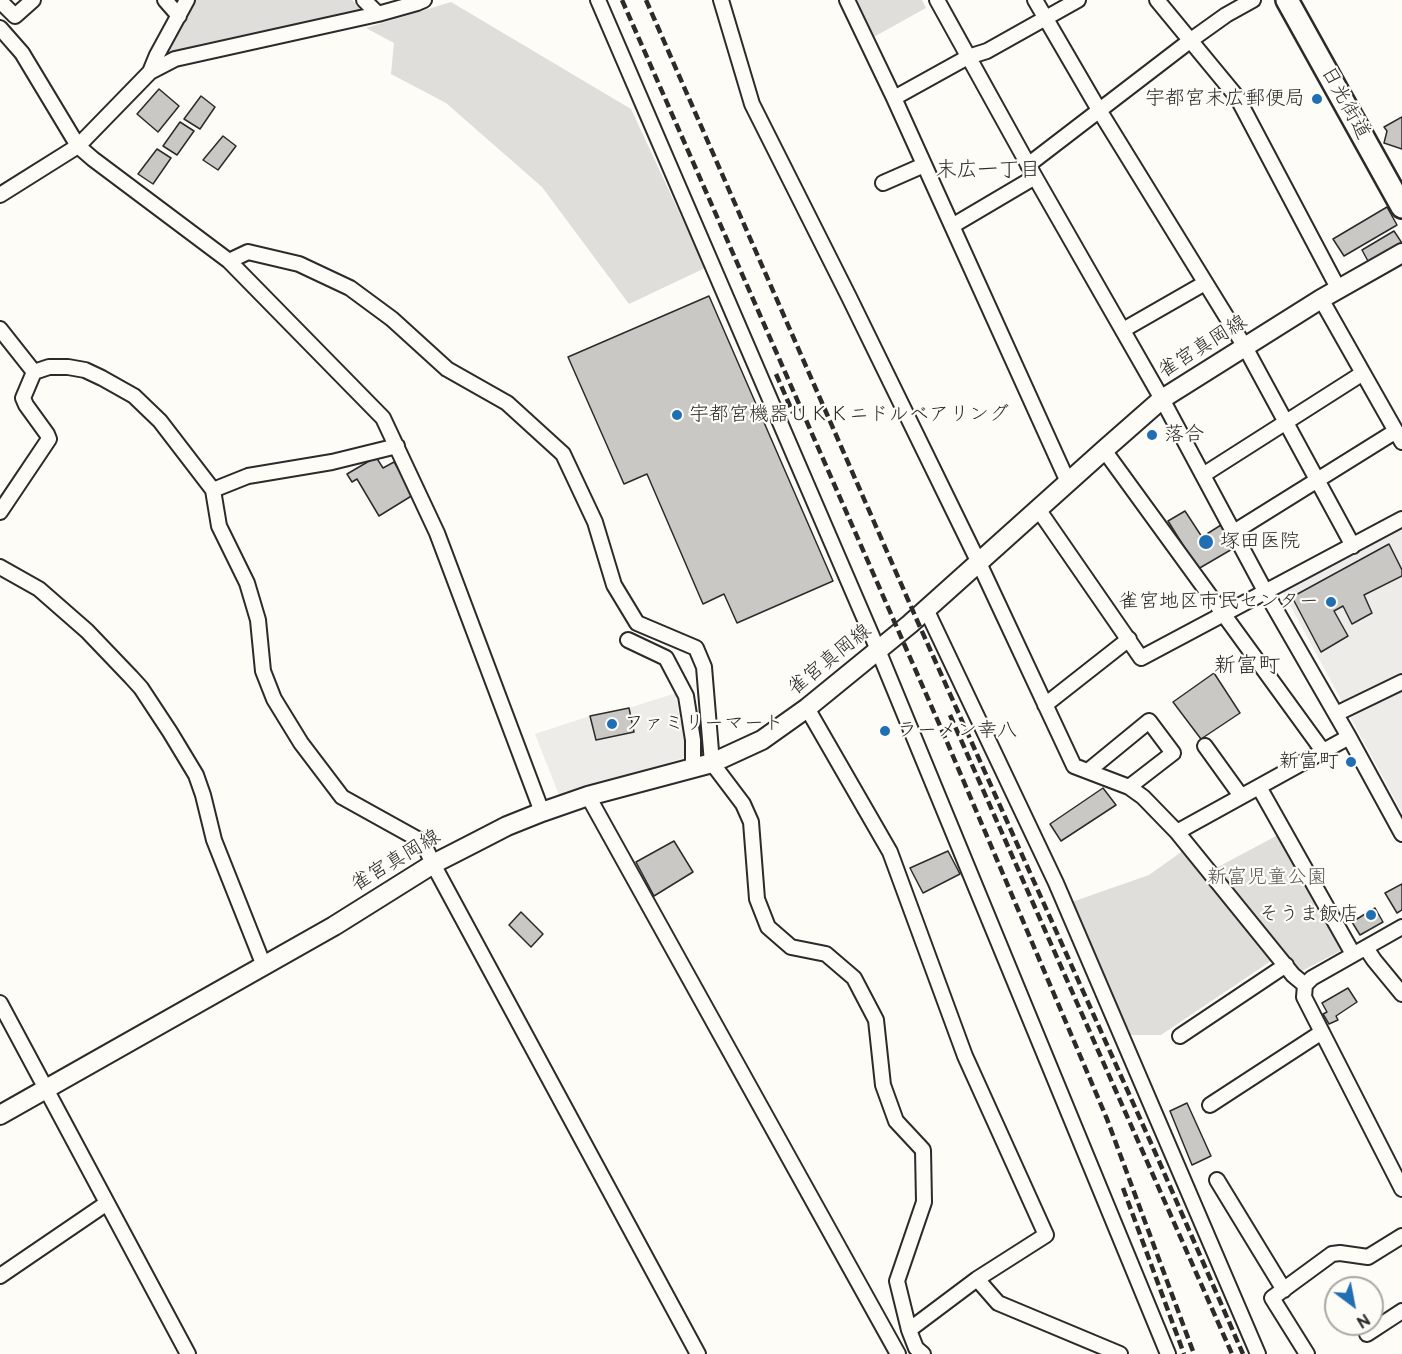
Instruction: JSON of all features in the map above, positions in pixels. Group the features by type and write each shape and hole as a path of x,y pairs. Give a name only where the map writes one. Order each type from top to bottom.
{"highway":[{"name":"日光街道","path":"1287,0 1402,207"}],"main road":[{"name":"雀宮真岡線","path":"0,1114 334,926 434,864 507,826 588,796 712,764 762,740 807,708 878,650 1162,399 1338,288 1402,252"}],"street":[{"path":"0,1 15,16 33,0"},
{"path":"165,0 179,16"},
{"path":"150,72 187,0"},
{"path":"364,0 378,14"},
{"path":"0,195 78,146 150,72 175,59 378,14 424,0"},
{"path":"598,0 878,650 1168,1354"},
{"path":"721,0 752,104 979,563 1074,766 1129,787 1143,797 1177,832 1293,975 1305,985"},
{"path":"847,0 894,98 1068,482"},
{"path":"937,0 1162,399 1265,591 1400,825"},
{"path":"1035,0 1099,110 1245,347 1353,546"},
{"path":"894,98 968,57 987,51 1078,0"},
{"path":"1157,0 1237,97 1338,288"},
{"path":"952,226 1032,171 1099,110 1191,40 1226,15 1253,0"},
{"path":"0,28 22,53 78,146 229,261 383,418 437,533 542,812"},
{"path":"883,183 924,165"},
{"path":"229,261 248,252 299,264 350,288 392,320 447,369 507,403 563,454 595,522 614,585 636,623 696,648 704,667 712,764 743,804 751,822 757,899 768,927 791,947 826,954 854,978 876,1020 883,1085 896,1121 923,1150 924,1202 897,1281 914,1352"},
{"path":"1123,330 1205,284"},
{"path":"1234,532 1317,480 1399,436 1322,298"},
{"path":"0,329 34,372"},
{"path":"0,512 49,439 23,398 34,372 50,367 85,370 134,396 160,421 213,490 219,526 247,583 258,620 263,671 274,699 302,743 342,797 423,842 698,1354"},
{"path":"1203,475 1363,373"},
{"path":"213,490 248,476 332,462 397,446"},
{"path":"1104,450 1323,751"},
{"path":"1038,509 1142,658 1402,519"},
{"path":"0,567 39,589 87,631 132,677 170,732 196,775 214,840 264,966"},
{"path":"926,609 1056,883 1258,1354"},
{"path":"1045,705 1129,639"},
{"path":"627,640 666,658 686,696 693,740 693,768"},
{"path":"1336,714 1402,681"},
{"path":"807,708 890,852 965,1056 1046,1235 977,1279 909,1330"},
{"path":"1088,771 1149,722 1173,753 1129,787"},
{"path":"1177,832 1349,736"},
{"path":"1205,746 1241,796"},
{"path":"1259,787 1360,951 1374,960 1401,991"},
{"path":"588,796 898,1354"},
{"path":"1402,927 1312,978 1305,985 1304,997 1402,1189"},
{"path":"1180,1036 1286,964"},
{"path":"0,1003 188,1354"},
{"path":"1210,1105 1322,1032"},
{"path":"1217,1180 1284,1290"},
{"path":"0,1276 107,1203"},
{"path":"1307,1354 1272,1298 1332,1254 1368,1257 1402,1236"},
{"path":"977,1279 998,1303 1120,1354"},
{"path":"1384,1323 1402,1311"}],"shaded area":[{"path":"1402,529 1402,810 1401,811 1283,592"},
{"path":"676,693 680,722 699,723 703,735 701,753 559,795 535,734 590,716 629,708"}],"green space":[{"path":"192,0 352,0 364,10 200,44 165,57"},
{"path":"851,0 922,0 926,8 870,39"},
{"path":"451,2 631,109 705,268 629,304 542,187 446,103 391,74 394,43 366,28"},
{"name":"新富児童公園","path":"1280,834 1342,950 1298,973 1287,954 1216,868"},
{"path":"1184,850 1274,959 1161,1035 1131,1035 1069,903 1149,875"}],"building":[{"path":"159,89 179,106 158,132 137,114"},
{"path":"201,96 215,107 200,129 184,119"},
{"path":"1402,117 1402,149 1384,143 1387,131 1384,127"},
{"path":"180,122 194,131 177,155 163,146"},
{"path":"223,136 236,146 218,170 203,160"},
{"path":"157,149 171,158 153,184 138,174"},
{"path":"1387,207 1397,225 1344,256 1333,239"},
{"path":"1394,231 1402,243 1369,263 1362,250"},
{"name":"宇都宮機器ＵＫＫニドルベアリング","path":"709,296 833,581 737,623 724,594 703,604 647,474 624,484 568,357"},
{"path":"376,457 383,468 394,462 413,495 379,516 357,479 352,482 347,474"},
{"name":"塚田医院","path":"1185,511 1202,537 1221,525 1234,548 1198,569 1168,521"},
{"name":"雀宮地区市民センター","path":"1389,544 1402,570 1402,576 1364,595 1372,613 1352,624 1343,606 1334,611 1348,636 1321,652 1292,597"},
{"path":"1214,673 1240,713 1201,739 1173,702"},
{"name":"ファミリーマート","path":"629,708 634,732 596,740 590,716"},
{"path":"1103,788 1116,805 1061,841 1050,824"},
{"path":"674,841 693,872 654,896 636,862"},
{"path":"948,851 960,874 923,893 910,868"},
{"path":"1402,884 1402,910 1397,913 1385,893"},
{"name":"そうま飯店","path":"1375,908 1383,922 1360,935 1352,922"},
{"path":"521,912 543,934 531,947 509,925"},
{"path":"1348,988 1357,1002 1336,1016 1338,1020 1329,1024 1323,1014 1327,1012 1322,1003"},
{"path":"1187,1103 1211,1156 1192,1165 1170,1111"}],"railway":[{"path":"622,0 944,735 1107,1119 1194,1354"},
{"path":"646,0 916,618 1243,1354"},
{"path":"776,374 793,413"},
{"path":"950,715 1232,1354"},
{"path":"1123,1188 1184,1354"}],"place":[{"name":"宇都宮末広郵便局","path":"1317,99"},
{"name":"宇都宮機器ＵＫＫニドルベアリング","path":"677,415"},
{"name":"落合","path":"1152,435"},
{"name":"塚田医院","path":"1206,542"},
{"name":"雀宮地区市民センター","path":"1331,602"},
{"name":"ファミリーマート","path":"612,724"},
{"name":"ラーメン幸八","path":"885,731"},
{"name":"新富町","path":"1351,762"},
{"name":"そうま飯店","path":"1371,915"}],"district":[{"name":"末広一丁目","path":"988,171"},
{"name":"新富町","path":"1247,666"}]}
